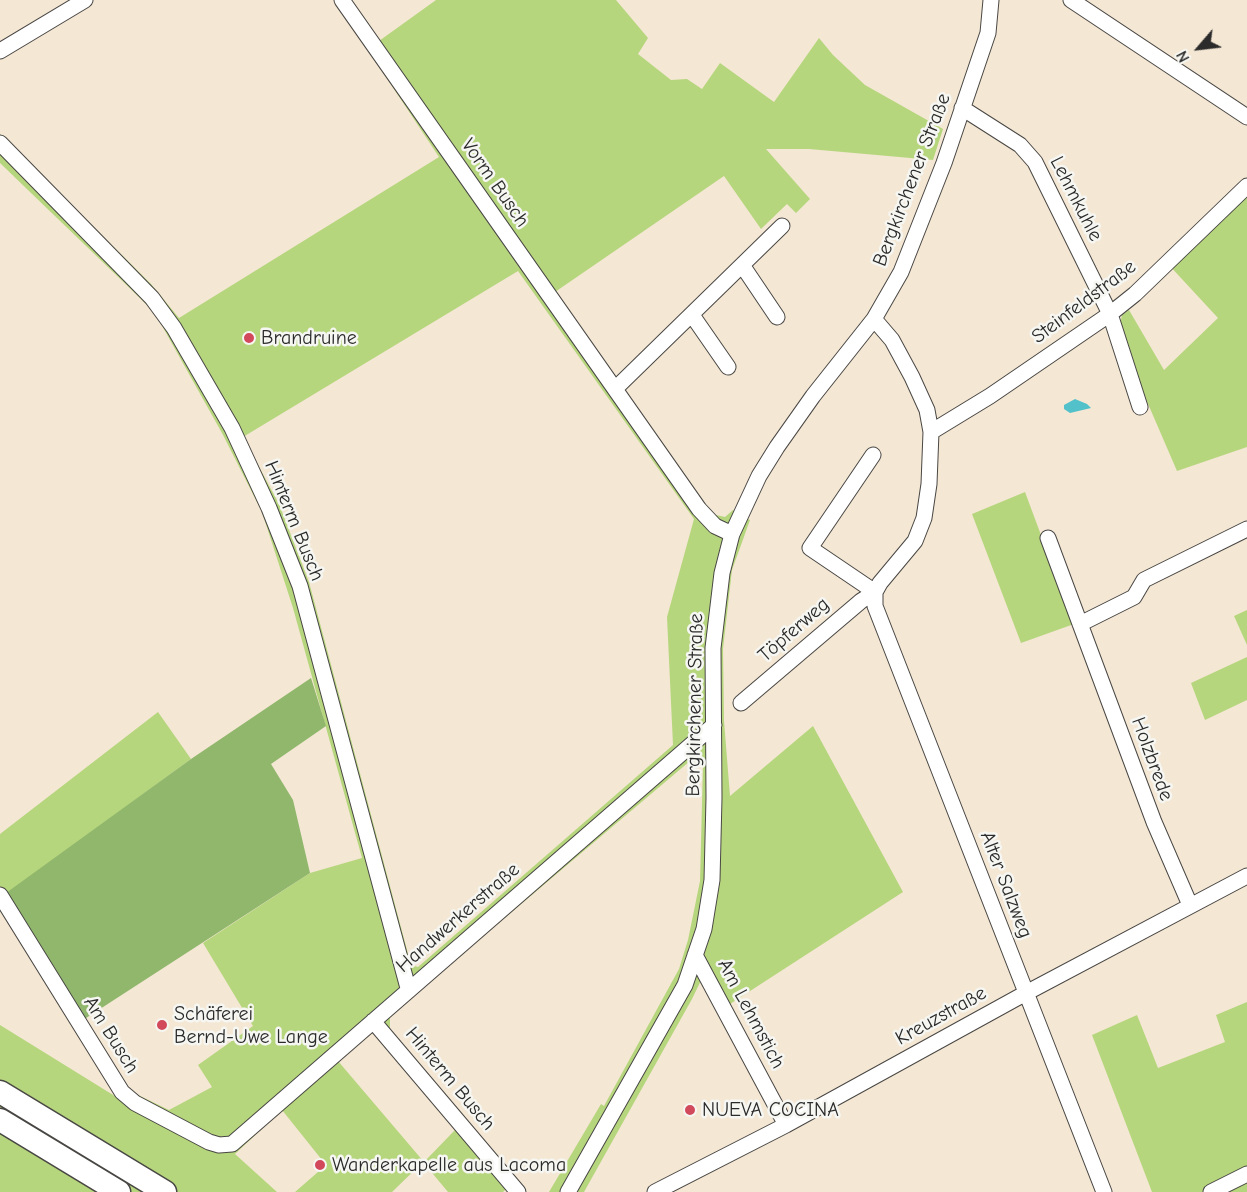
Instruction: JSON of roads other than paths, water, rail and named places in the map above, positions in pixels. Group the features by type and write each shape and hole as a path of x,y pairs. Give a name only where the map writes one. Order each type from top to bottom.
{"highway":[{"path":"0,1092 165,1192"},
{"path":"0,1120 119,1192"}],"street":[{"path":"0,51 85,0"},
{"name":"Vorm Busch","path":"342,0 707,519 715,526 732,534"},
{"name":"Bergkirchener Straße","path":"568,1192 685,985 704,929 712,880 713,648 722,573 732,534 759,476 777,447 813,396 874,319 901,272 944,163 988,33 991,0"},
{"path":"1071,0 1247,117"},
{"name":"Lehmkuhle","path":"962,108 1028,152 1035,162 1110,314 1140,407"},
{"name":"Hinterm Busch","path":"0,142 152,298 174,328 232,428 269,508 300,586 408,988"},
{"name":"Steinfeldstraße","path":"931,432 990,396 1110,314 1135,294 1247,186"},
{"path":"616,388 782,226"},
{"path":"742,265 777,317"},
{"path":"692,315 728,368"},
{"path":"873,455 810,548 875,592 915,541 924,518 929,484 931,432 927,410 912,377 892,340 874,319"},
{"path":"1080,624 1134,597 1144,580 1247,530"},
{"name":"Holzbrede","path":"1048,538 1154,822 1190,905"},
{"name":"Töpferweg","path":"741,703 861,601 875,592"},
{"name":"Alter Salzweg","path":"875,592 875,606 1104,1192"},
{"name":"Handwerkerstraße","path":"232,1144 408,988 714,725"},
{"name":"Kreuzstraße","path":"655,1192 786,1125 1026,993 1247,876"},
{"name":"Am Busch","path":"0,895 122,1092 135,1103 209,1142 219,1145 232,1144"},
{"name":"Am Lehmstich","path":"695,955 786,1125"},
{"name":"Hinterm Busch","path":"373,1021 518,1192"},
{"path":"1211,1192 1247,1174"}],"water":[{"path":"1075,399 1091,408 1070,413 1064,409 1064,405"}],"place":[{"name":"Brandruine","path":"249,338"},
{"name":"Schäferei Bernd-Uwe Lange","path":"162,1025"},
{"name":"NUEVA COCINA","path":"690,1110"},
{"name":"Wanderkapelle aus Lacoma","path":"320,1165"}]}
